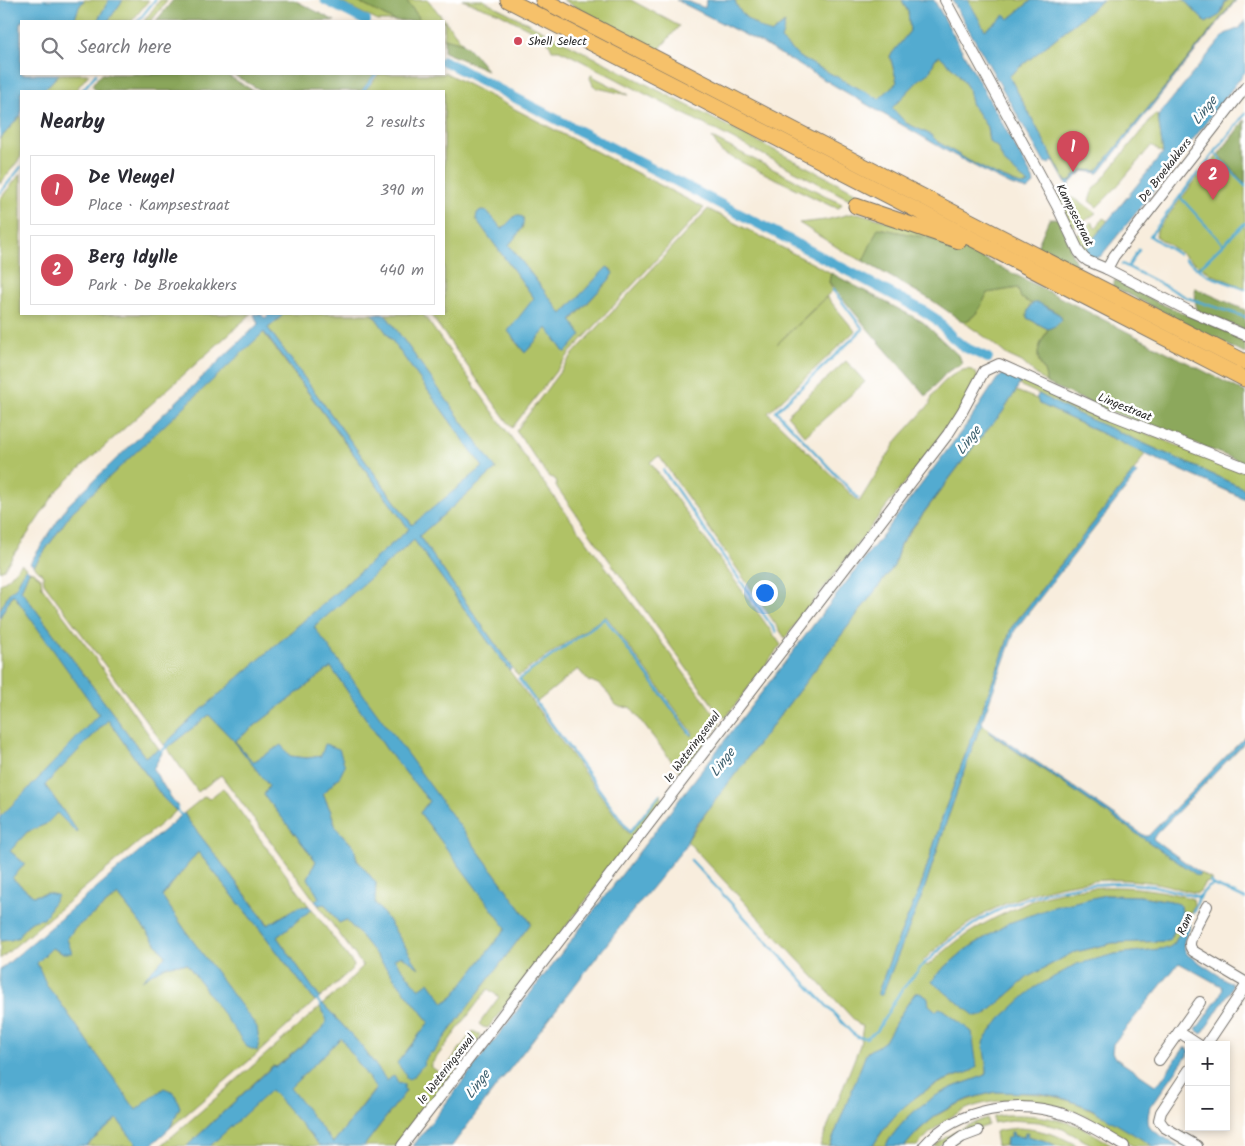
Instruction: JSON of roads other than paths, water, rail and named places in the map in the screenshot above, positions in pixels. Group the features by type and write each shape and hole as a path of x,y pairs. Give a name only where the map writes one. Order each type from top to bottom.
{"highway":[{"path":"508,0 1245,379"},
{"path":"543,0 1245,362"},
{"path":"552,0 570,14"},
{"path":"856,206 956,240 986,247"}],"street":[{"name":"Kampsestraat","path":"945,0 1057,206 1079,252 1084,258 1190,311 1245,335"},
{"name":"De Broekakkers","path":"1107,269 1114,256 1245,88"},
{"name":"Lingestraat","path":"999,364 1112,415 1245,467"},
{"name":"1e Weteringsewal","path":"402,1146 948,434 984,371 999,364"},
{"name":"Ram","path":"1207,906 1192,937 1191,947 1194,951 1245,982"},
{"path":"1209,1041 1245,987"},
{"path":"1159,1060 1200,1002"},
{"path":"1179,1032 1193,1041"},
{"path":"1185,1076 1161,1112 1159,1120 1162,1124 1197,1146"},
{"path":"924,1146 948,1125 966,1116 1000,1108 1011,1108 1039,1110 1065,1115 1095,1128 1124,1146"},
{"path":"949,1146 962,1137 978,1131"}],"water":[{"path":"0,0 84,0 74,20 20,20 20,75 58,75 44,90 20,90 20,116 0,139"},
{"path":"109,0 123,0 109,20 98,20"},
{"path":"676,0 684,0 705,8 706,0 735,0 744,16 771,34 785,23 781,40 799,57 879,99 897,82 890,56 910,31 908,12 902,0 934,0 1033,179 1034,184 1027,190 1011,185 989,174 763,44","holes":["940,56 957,72 968,88 971,103 987,127 989,141 997,147 1004,162 1028,184 1023,186 969,161 938,142 931,135 906,123 892,108 920,79 930,72 935,59"]},
{"path":"952,0 968,0 985,30 1005,15 1009,19 1032,0 1103,0 1009,76 1066,182 1071,181 1074,176 1083,170 1097,171 1236,0 1099,173 1083,171 1068,187 1053,160 1050,164 1044,162"},
{"path":"1184,0 1228,0 1225,2 1220,15 1206,23"},
{"name":"Linge","path":"1245,20 1245,72 1100,257 1098,256 1096,259 1085,253 1089,244 1163,153 1158,116 1225,34 1240,28"},
{"path":"484,210 502,229 516,215 523,217 524,221 521,229 509,245 562,314 606,268 608,267 613,273 609,280 571,320 581,335 566,352 564,352 547,328 525,353 508,331 534,298 476,219 477,213"},
{"path":"1034,303 1039,303 1060,315 1062,320 1048,329 1027,318 1028,309"},
{"path":"254,315 262,315 265,318 268,315 283,315 268,328 412,525 483,467 374,315 386,315 496,469 419,536 512,668 509,670 414,540 314,627 531,923 433,1053 431,1052 424,1064 408,1080 397,1063 429,1022 361,936 346,920 339,923 325,904 318,905 315,901 319,898 308,878 316,861 264,795 269,786 234,741 209,715 167,748 164,745 192,718 409,529 264,332 72,512 34,566 30,563 68,505 258,324","holes":["331,667 387,750 429,801 420,813 506,928 454,995 444,1003 429,982 419,989 394,959 402,956 419,968 375,903 376,883 357,860 354,847 336,828 323,794 340,776 345,766 339,749 325,744 321,756 307,758 290,756 281,745 253,762 235,741"]},
{"name":"Linge","path":"1005,373 1021,380 1002,413 977,442 900,544 894,566 700,819 685,847 627,918 452,1146 413,1146 911,498 970,420 997,379"},
{"path":"1039,394 1067,409 1245,489 1245,499 1040,404 1037,399"},
{"path":"1134,471 1137,474 1015,630 923,893 882,995 878,995 892,954 921,886 944,812 1011,628"},
{"path":"26,568 29,571 21,590 145,757 159,749 162,753 153,769 179,808 176,811 163,798 108,720 45,785 78,832 57,813 46,824 27,832 10,851 25,864 12,878 33,896 47,893 57,895 44,919 36,920 29,924 19,937 0,941 0,817 99,714 13,594 0,617 0,610 9,593 16,587"},
{"path":"990,730 1145,836 1148,836 1245,737 1245,742 1153,839 1200,873 1198,876 989,732"},
{"path":"184,813 268,925 298,907 309,906 312,909 277,937 320,998 315,1001 198,852 162,896 257,1027 259,1042 257,1051 247,1047 187,964 168,966 142,980 166,956 118,895 74,929 67,939 72,953 62,953 52,948 37,963 47,986 136,1110 164,1088 174,1092 180,1107 170,1128 150,1146 138,1146 117,1119 86,1146 0,1146 0,970"},
{"path":"1105,895 1140,896 1171,901 1181,907 1182,912 1168,941 1113,943 1072,953 1028,977 985,1015 975,1016 932,982 936,975 965,950 1009,923 1053,907"},
{"path":"1186,921 1191,924 1184,943 1188,955 1232,984 1232,988 1202,1034 1196,1030 1223,989 1221,986 1179,963 1113,1044 1112,1052 1115,1058 1155,1085 1159,1083 1185,1048 1185,1059 1150,1107 1148,1116 1148,1122 1152,1130 1178,1146 1153,1146 1090,1108 1060,1097 1039,1093 995,1092 968,1099 938,1114 919,1130 905,1146 885,1146 898,1128 922,1105 951,1088 987,1074 984,1040 1001,1018 1034,988 1077,964 1115,954 1168,948 1174,944"},
{"path":"915,993 920,993 928,998 929,1005 936,1011 939,1008 942,1009 972,1032 977,1067 936,1084 915,1098 887,1125 873,1146 830,1146 866,1054 885,1041"},
{"path":"323,1004 360,1044 387,1081 394,1075 399,1084 401,1083 405,1086 403,1087 406,1091 364,1146 320,1146 271,1090 210,1146 187,1146 273,1066 277,1067 323,1028 326,1022 320,1007","holes":["341,1038 376,1089 333,1143 290,1088"]},
{"path":"1011,1132 1013,1132 1014,1136 1024,1137 1025,1133 1028,1133 1027,1136 1057,1146 1005,1146 1007,1138 1011,1136"}],"waterway":[{"path":"139,20 155,0"},
{"path":"325,0 364,20"},
{"path":"445,62 922,310 936,319 964,347 988,358"},
{"path":"83,90 95,75"},
{"path":"364,90 375,75"},
{"path":"1204,166 1245,114"},
{"path":"1215,153 1245,186"},
{"path":"0,193 20,168"},
{"path":"1178,254 1150,236 1198,173"},
{"path":"1180,197 1223,244"},
{"path":"1198,269 1245,223"},
{"path":"1128,267 1139,249"},
{"path":"1185,259 1207,275 1245,289"},
{"path":"1122,264 1188,298 1245,317"},
{"path":"833,290 863,329 776,411 858,498"},
{"path":"663,470 776,632"},
{"path":"660,794 630,832 519,679 605,618 691,734"},
{"path":"158,753 168,746"},
{"path":"175,807 182,816"},
{"path":"691,860 852,1033 858,1037 866,1038 877,1031 900,992 922,966 948,942 981,919 1009,905 1046,892 1083,885 1123,883 1154,886 1199,897 1207,888 1213,885 1245,899"},
{"path":"1210,881 1213,885"},
{"path":"1193,913 1199,897"},
{"path":"316,998 323,1008"}],"place":[{"name":"Shell Select","path":"518,41"},
{"name":"De Vleugel","path":"1073,172"},
{"name":"Berg Idylle","path":"1213,200"}]}
